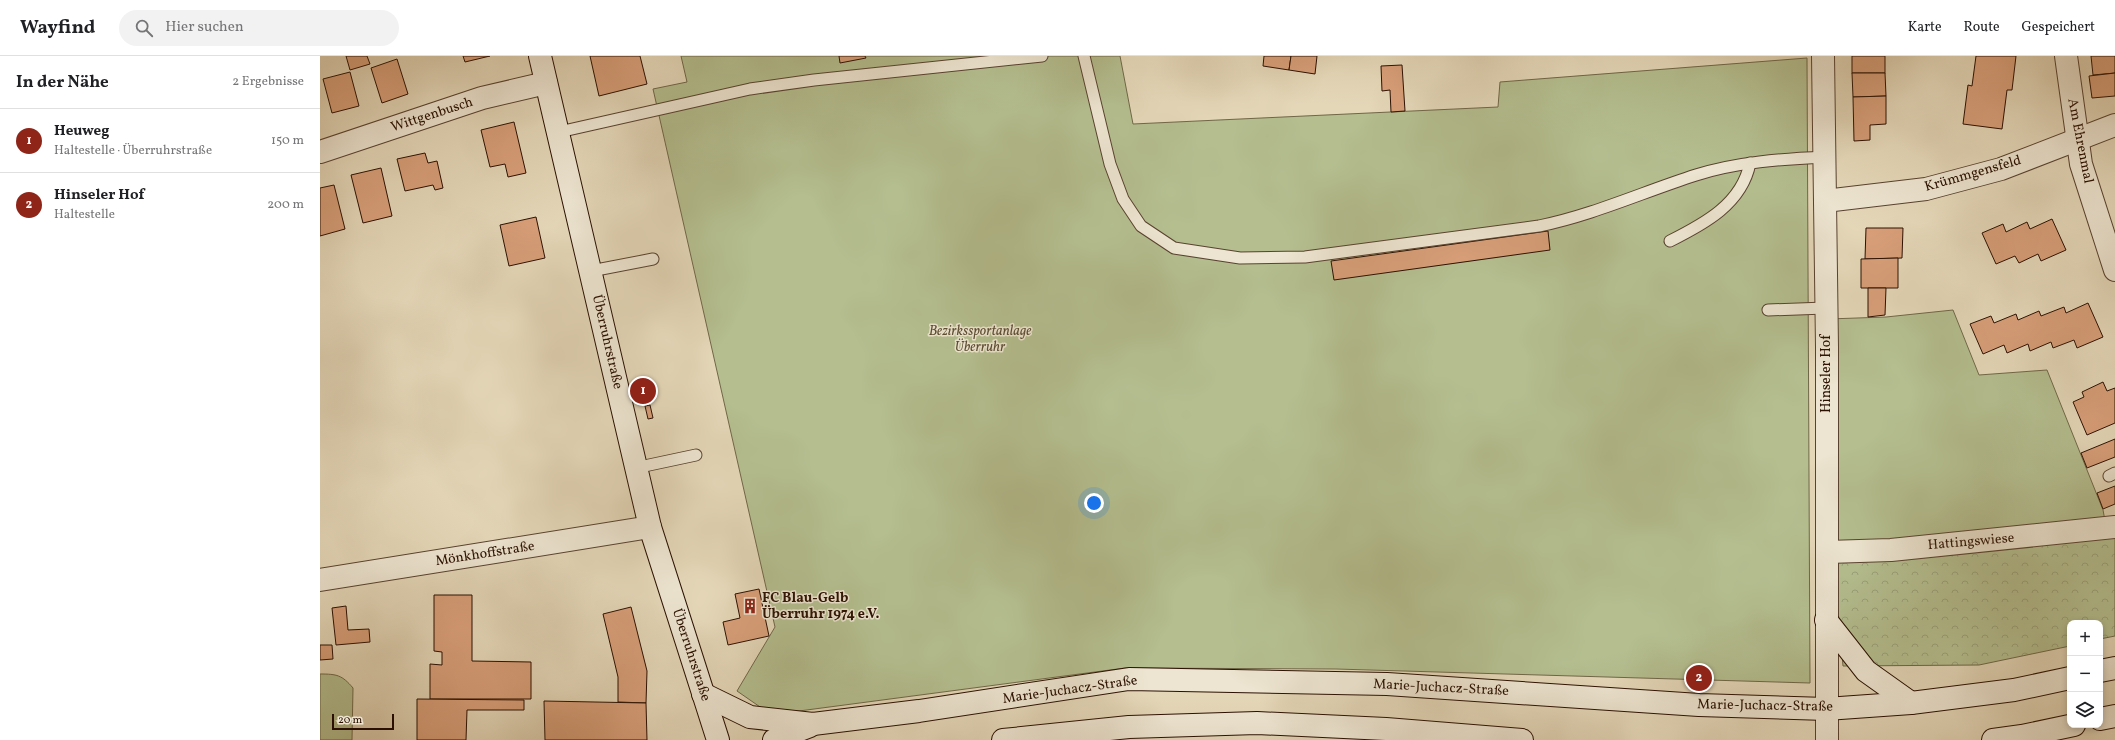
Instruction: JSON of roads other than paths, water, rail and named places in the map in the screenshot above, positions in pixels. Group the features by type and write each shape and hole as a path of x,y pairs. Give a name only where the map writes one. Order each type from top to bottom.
{"main road":[{"name":"Überruhrstraße","path":"540,56 559,132 635,468 650,527 718,740"},
{"name":"Hinseler Hof","path":"1823,56 1828,552 1826,620 1827,740"},
{"name":"Am Ehrenmal","path":"2066,56 2081,164 2115,270"},
{"name":"Wittgenbusch","path":"320,152 482,98 546,83"},
{"name":"Krümmgensfeld","path":"1825,201 1926,189 2000,169 2115,125"},
{"name":"Hattingswiese","path":"1828,552 1891,550 2115,526"},
{"name":"Mönkhoffstraße","path":"320,580 650,527"},
{"path":"1826,620 1866,671 1911,703"},
{"path":"2103,670 2115,668"},
{"name":"Marie-Juchacz-Straße","path":"703,694 750,717 813,724 919,712 1129,679 1387,684 1699,705 1826,709 1911,703 2014,690 2067,679"},
{"path":"2103,719 2115,716"},
{"path":"1003,740 1129,727 1257,723 1386,729 1522,740"},
{"name":"Marie-Juchacz-Straße","path":"774,740 813,724"},
{"path":"1993,740 2022,736 2067,726"}],"lane":[{"path":"559,132 750,89 822,79 1042,56"},
{"path":"1084,56 1110,164 1123,199 1141,226 1174,248 1216,255 1240,258 1305,257 1539,226 1565,221 1696,175 1726,167 1750,163 1825,157"},
{"path":"1670,242 1699,227 1722,210 1741,188 1748,174 1750,163"},
{"path":"591,272 653,259"},
{"path":"1768,310 1825,308"},
{"path":"635,468 696,455"}],"place":[{"name":"Heuweg","path":"643,391"},
{"name":"FC Blau-Gelb Überruhr 1974 e.V.","path":"750,606"},
{"name":"Hinseler Hof","path":"1699,678"}],"park label":[{"name":"Bezirkssportanlage Überruhr","path":"980,340"}]}
